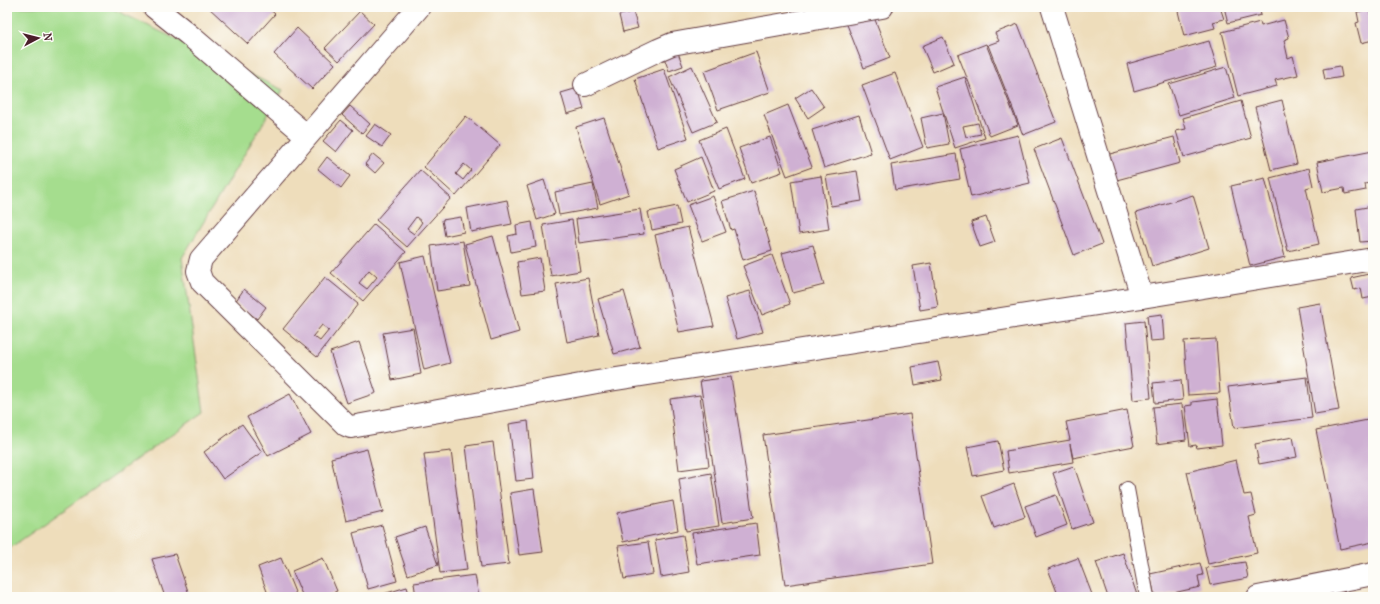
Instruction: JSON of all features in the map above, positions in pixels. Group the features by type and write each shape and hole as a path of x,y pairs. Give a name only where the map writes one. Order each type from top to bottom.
{"street":[{"path":"154,7 188,34 307,136"},
{"path":"419,7 201,259 198,271 202,282 346,425 351,427 375,424 597,382 1142,297 1373,259"},
{"path":"586,85 672,44 882,7"},
{"path":"1052,7 1142,297"},
{"path":"1258,597 1373,574"}],"lane":[{"path":"1127,489 1147,597"}],"green space":[{"path":"7,7 109,7 283,90 182,258 204,412 7,550"}],"building":[{"path":"208,7 267,7 275,14 248,44"},
{"path":"1177,7 1220,7 1224,19 1213,22 1215,28 1184,36"},
{"path":"1224,7 1259,7 1261,15 1228,23"},
{"path":"1369,9 1373,24 1373,40 1361,43 1356,23 1359,22 1357,12"},
{"path":"360,11 374,24 339,61 325,48"},
{"path":"633,12 638,28 623,32 619,15"},
{"path":"872,12 890,58 864,68 846,22"},
{"path":"1284,20 1289,38 1284,40 1288,58 1293,56 1298,75 1275,80 1277,86 1238,96 1222,32 1260,22 1261,26"},
{"path":"1018,24 1056,122 1023,135 988,45 999,41 995,33"},
{"path":"297,28 335,64 312,89 274,54"},
{"path":"943,37 954,63 933,72 922,46"},
{"path":"1209,41 1217,67 1134,91 1127,64"},
{"path":"986,44 1018,125 990,136 958,55"},
{"path":"677,50 683,66 669,71 663,55"},
{"path":"756,52 770,92 718,110 704,71"},
{"path":"692,66 717,122 693,132 669,77"},
{"path":"1340,66 1342,77 1325,80 1323,69"},
{"path":"1226,67 1235,98 1179,115 1169,84"},
{"path":"664,69 688,138 658,148 635,79"},
{"path":"895,73 923,147 890,160 862,85"},
{"path":"965,77 985,138 955,148 935,87","holes":["978,123 981,134 966,137 963,126"]},
{"path":"578,88 584,109 567,114 561,93"},
{"path":"811,88 824,107 808,118 795,98"},
{"path":"1282,100 1297,164 1271,170 1255,107"},
{"path":"1241,101 1251,138 1184,157 1176,131 1186,129 1183,118"},
{"path":"788,105 812,167 787,176 764,115"},
{"path":"350,106 370,124 362,133 342,115"},
{"path":"943,113 949,144 927,148 921,118"},
{"path":"859,115 871,153 824,168 812,130"},
{"path":"466,116 500,145 456,196 424,167","holes":["464,164 471,170 463,180 456,174"]},
{"path":"604,118 629,194 600,204 576,127"},
{"path":"341,120 353,130 336,152 323,141"},
{"path":"375,124 391,135 382,147 366,136"},
{"path":"726,129 745,179 719,189 699,140"},
{"path":"1018,135 1030,183 971,197 960,149"},
{"path":"770,137 782,172 751,183 739,148"},
{"path":"1174,137 1180,163 1113,181 1106,155"},
{"path":"1062,138 1102,244 1074,255 1034,149"},
{"path":"1373,151 1373,182 1365,184 1366,190 1345,194 1344,188 1323,192 1317,162"},
{"path":"373,154 384,163 375,173 365,164"},
{"path":"956,154 960,179 895,190 891,165"},
{"path":"327,157 350,176 341,188 318,169"},
{"path":"701,157 714,191 687,202 674,169"},
{"path":"1309,168 1313,186 1306,188 1319,244 1288,251 1270,178"},
{"path":"420,170 451,198 407,247 376,220","holes":["416,217 422,222 414,234 407,229"]},
{"path":"857,171 862,201 831,206 826,176"},
{"path":"821,176 829,229 799,234 791,181"},
{"path":"1265,178 1285,257 1250,266 1231,186"},
{"path":"544,180 555,214 537,220 527,186"},
{"path":"593,184 598,208 559,215 555,192"},
{"path":"754,191 772,251 743,260 734,229 731,230 722,201"},
{"path":"1193,195 1209,248 1152,266 1136,213"},
{"path":"713,196 726,232 702,241 688,205"},
{"path":"507,200 512,224 471,232 467,208"},
{"path":"677,206 681,224 652,230 648,212"},
{"path":"1373,206 1373,241 1360,242 1356,209"},
{"path":"640,209 644,234 579,243 576,219"},
{"path":"461,217 464,232 445,236 442,220"},
{"path":"986,217 995,242 980,247 971,222"},
{"path":"572,220 580,271 551,276 543,225"},
{"path":"532,222 536,247 511,252 508,236 517,234 516,225"},
{"path":"374,224 406,252 363,301 331,273","holes":["369,270 377,277 367,289 359,283"]},
{"path":"688,227 714,326 679,332 655,235"},
{"path":"493,236 519,332 491,340 465,244"},
{"path":"463,241 470,286 437,291 431,246"},
{"path":"813,245 824,285 793,293 782,253"},
{"path":"772,255 790,304 762,315 743,266"},
{"path":"425,256 450,363 424,370 400,262"},
{"path":"540,258 545,291 522,294 517,262"},
{"path":"931,263 938,307 920,310 913,266"},
{"path":"1373,273 1373,297 1363,299 1361,288 1354,290 1351,278"},
{"path":"325,277 358,304 317,357 283,329","holes":["322,325 329,330 320,341 313,336"]},
{"path":"588,278 599,335 567,342 556,284"},
{"path":"244,289 266,307 257,319 235,302"},
{"path":"624,291 640,347 614,354 598,299"},
{"path":"750,291 763,332 737,339 725,298"},
{"path":"1320,303 1339,410 1315,414 1297,307"},
{"path":"1162,314 1164,340 1150,341 1147,316"},
{"path":"1144,321 1151,398 1133,400 1126,323"},
{"path":"413,328 421,374 392,380 383,333"},
{"path":"1216,339 1220,393 1188,395 1184,341"},
{"path":"359,342 376,393 347,403 330,352"},
{"path":"938,362 942,380 915,385 912,367"},
{"path":"731,377 753,518 722,523 700,381"},
{"path":"1307,377 1312,418 1234,428 1228,387"},
{"path":"1181,380 1183,400 1155,403 1153,383"},
{"path":"290,394 311,434 268,456 247,417"},
{"path":"700,395 709,466 679,470 670,399"},
{"path":"1217,399 1222,445 1197,448 1196,445 1190,446 1185,406 1192,405 1192,402"},
{"path":"1182,404 1186,440 1157,444 1153,407"},
{"path":"1127,410 1134,446 1073,458 1070,444 1073,462 1009,473 1006,451 1070,440 1066,422"},
{"path":"910,414 932,564 785,585 763,435"},
{"path":"1373,419 1373,542 1340,549 1316,430"},
{"path":"528,421 534,479 516,481 509,424"},
{"path":"242,424 262,452 223,479 204,452"},
{"path":"1293,437 1297,457 1259,464 1255,444"},
{"path":"998,441 1004,470 973,476 967,447"},
{"path":"493,442 509,564 481,567 466,446"},
{"path":"367,449 383,512 346,521 331,458"},
{"path":"451,451 467,570 440,573 424,454"},
{"path":"1236,460 1244,495 1251,494 1256,515 1249,517 1257,553 1208,564 1187,472"},
{"path":"1074,466 1093,522 1072,529 1053,473"},
{"path":"711,473 719,526 686,531 679,479"},
{"path":"1014,484 1025,517 994,528 982,496"},
{"path":"534,489 543,552 519,555 510,493"},
{"path":"1056,495 1067,525 1036,537 1025,506"},
{"path":"673,501 678,530 623,542 617,513"},
{"path":"756,523 760,555 697,564 692,533"},
{"path":"382,525 397,581 368,589 353,533"},
{"path":"425,527 438,565 408,575 395,537"},
{"path":"683,535 689,572 661,577 655,540"},
{"path":"648,542 653,574 624,579 618,546"},
{"path":"1123,553 1137,595 1131,597 1108,597 1096,562"},
{"path":"175,554 190,597 165,597 152,559"},
{"path":"281,558 297,597 269,597 258,567"},
{"path":"323,558 337,591 323,597 303,597 292,571"},
{"path":"1078,558 1093,597 1059,597 1048,569"},
{"path":"1245,562 1248,578 1210,585 1206,568"},
{"path":"1200,563 1203,575 1198,576 1200,587 1155,597 1150,574"},
{"path":"475,575 479,597 416,597 414,583"},
{"path":"407,587 410,597 373,597"}]}
